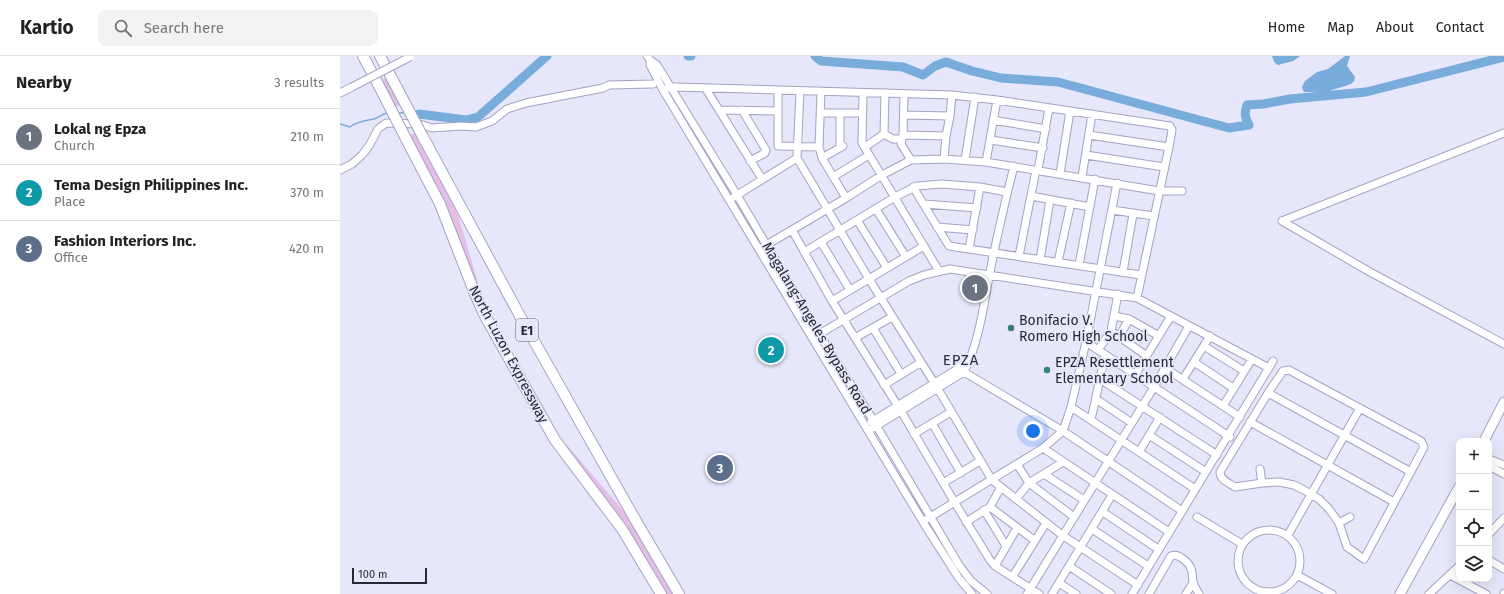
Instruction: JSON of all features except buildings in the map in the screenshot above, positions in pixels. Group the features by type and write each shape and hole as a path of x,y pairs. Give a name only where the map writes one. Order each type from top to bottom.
{"highway":[{"name":"North Luzon Expressway","path":"363,56 440,204 475,294 489,323 555,440 622,529 661,594"},
{"name":"North Luzon Expressway","path":"380,56 520,316 679,594"}],"main road":[{"path":"1486,438 1504,402"},
{"path":"1400,594 1456,492"}],"street":[{"path":"340,93 410,56"},
{"name":"Magalang-Angeles Bypass Road","path":"648,58 657,65 666,88 729,200 922,522 958,577 972,594"},
{"path":"340,170 352,164 370,146 378,129 386,123 419,124 432,128 462,126 476,127 492,121 507,109 526,103 603,88 610,85 653,84"},
{"path":"666,88 952,95 997,100 1170,126 1172,130 1169,147 1137,298"},
{"name":"Magalang-Angeles Bypass Road","path":"666,88 737,195 819,334 875,423 965,573 976,586 986,594"},
{"path":"706,89 762,180"},
{"path":"778,90 778,146 819,147"},
{"path":"800,91 797,158 992,480 1062,535 1138,585"},
{"path":"821,91 819,147 822,158 846,198"},
{"path":"863,93 861,140 939,271"},
{"path":"884,134 885,93"},
{"path":"904,94 903,137 901,145 911,160"},
{"path":"944,159 952,95"},
{"path":"965,160 975,97"},
{"path":"986,162 997,100"},
{"path":"1018,256 1043,148 1050,108"},
{"path":"719,110 778,111"},
{"path":"742,110 766,150 765,153 750,161"},
{"path":"1060,174 1070,111"},
{"path":"821,113 862,113"},
{"path":"822,158 842,146 840,113"},
{"path":"1082,178 1092,114"},
{"path":"904,115 950,116"},
{"path":"993,120 1046,129"},
{"path":"1504,133 1282,222 1370,272 1504,344"},
{"path":"884,134 893,139 903,137 946,136"},
{"path":"865,147 884,134"},
{"path":"1089,135 1169,147"},
{"path":"991,140 1043,148"},
{"path":"833,177 869,155"},
{"path":"1086,155 1164,167"},
{"path":"729,200 797,158"},
{"path":"758,250 882,175 911,160 944,159 986,162 1159,191 1182,191"},
{"path":"866,428 936,386 968,364 979,328 989,275 1014,166"},
{"path":"1079,265 1095,180"},
{"path":"922,522 1043,448 1063,431 1072,408 1101,270 1117,183"},
{"path":"804,252 913,187 942,184 980,187 1007,192"},
{"path":"913,187 949,246 1141,275"},
{"path":"969,249 980,187"},
{"path":"1031,196 1090,207"},
{"path":"1040,260 1050,200"},
{"path":"1058,262 1071,203"},
{"path":"924,204 977,208"},
{"path":"876,209 906,258"},
{"path":"1112,210 1154,216"},
{"path":"1123,272 1133,214"},
{"path":"857,220 887,268"},
{"path":"937,227 972,230"},
{"path":"792,230 832,301 899,409 966,522 995,566 1013,576 1028,591 1039,594"},
{"path":"821,242 850,290"},
{"path":"832,301 924,246"},
{"path":"812,339 881,298 924,275 939,271 962,270 1137,298 1269,368"},
{"path":"1098,350 1111,331 1118,294"},
{"path":"1114,316 1129,319 1159,336"},
{"path":"1135,374 1171,316"},
{"path":"855,338 892,317"},
{"path":"1119,337 1129,319"},
{"path":"1028,591 1154,387 1189,326"},
{"path":"873,328 901,374"},
{"path":"1111,331 1147,356"},
{"path":"1183,379 1210,336"},
{"path":"1086,342 1229,436"},
{"path":"1204,346 1244,371"},
{"path":"1091,420 1105,355"},
{"path":"1223,406 1252,359"},
{"path":"884,385 920,362"},
{"path":"1194,362 1233,388"},
{"path":"1132,594 1273,362"},
{"path":"1165,368 1240,417"},
{"path":"962,369 1063,431 1182,511"},
{"path":"1289,370 1423,443 1424,447 1364,559 1347,547 1339,523 1329,509 1312,495 1294,485 1279,482 1262,482 1235,487 1222,478 1220,472 1268,393 1283,371 1289,370"},
{"path":"1100,379 1143,405 1217,454"},
{"path":"1268,393 1411,472"},
{"path":"1096,399 1132,423"},
{"path":"1072,408 1196,489"},
{"path":"1288,535 1360,408"},
{"path":"914,434 951,412"},
{"path":"1139,452 1160,417"},
{"path":"1250,422 1394,502"},
{"path":"932,423 961,472"},
{"path":"1149,435 1206,472"},
{"path":"1043,448 1169,532"},
{"path":"1492,460 1504,465"},
{"path":"943,483 980,462"},
{"path":"1016,499 1029,483 1063,462"},
{"path":"1017,464 1029,483 1074,517"},
{"path":"1492,468 1504,474"},
{"path":"1260,469 1262,482"},
{"path":"1044,474 1084,500"},
{"path":"966,522 987,509 1001,487"},
{"path":"1052,594 1112,495"},
{"path":"987,509 1034,540"},
{"path":"987,509 1006,546"},
{"path":"1103,512 1158,549"},
{"path":"1197,517 1242,544"},
{"path":"1339,523 1350,518"},
{"path":"1492,531 1504,518"},
{"path":"1013,576 1046,522"},
{"path":"995,566 1017,528"},
{"path":"1092,530 1148,566"},
{"path":"1266,530 1276,530 1288,535 1298,547 1300,554 1301,563 1297,575 1293,581 1284,588 1275,592 1256,592 1241,576 1238,566 1239,552 1242,544 1256,532 1266,530"},
{"path":"1149,594 1171,556 1174,555 1178,555 1190,566 1193,583 1199,594"},
{"path":"1492,562 1504,569"},
{"path":"1070,566 1111,594"},
{"path":"1429,594 1456,569"},
{"path":"1297,575 1332,594"},
{"path":"1450,575 1486,594"},
{"path":"1059,583 1076,594"},
{"path":"1186,594 1193,583"}],"shaded area":[{"path":"388,77 402,105 393,107 379,81"},
{"path":"416,132 450,196 459,218 480,290 476,292 409,136"},
{"path":"566,444 627,515 676,594 664,594 563,446"}],"water":[{"path":"1272,56 1300,56 1293,61 1278,65 1274,62"},
{"path":"1345,56 1350,56 1347,66 1355,77 1351,84 1326,92 1304,92 1302,87 1305,81 1317,72 1328,69"}],"waterway":[{"path":"419,114 466,120 478,117 547,56"},
{"path":"815,56 821,61 903,67 923,75 935,66 946,62 972,71 1001,78 1058,82 1229,128 1249,125 1245,115 1247,105 1263,104 1290,99 1366,92 1504,57"},
{"path":"340,124 350,127 359,122 374,119 389,113"},
{"path":"397,113 405,113"}],"place":[{"name":"Lokal ng Epza","path":"975,288"},
{"name":"Bonifacio V. Romero High School","path":"1011,328"},
{"name":"Tema Design Philippines Inc.","path":"771,350"},
{"name":"EPZA Resettlement Elementary School","path":"1047,370"},
{"name":"Fashion Interiors Inc.","path":"720,468"}],"district":[{"name":"EPZA","path":"961,360"}]}
